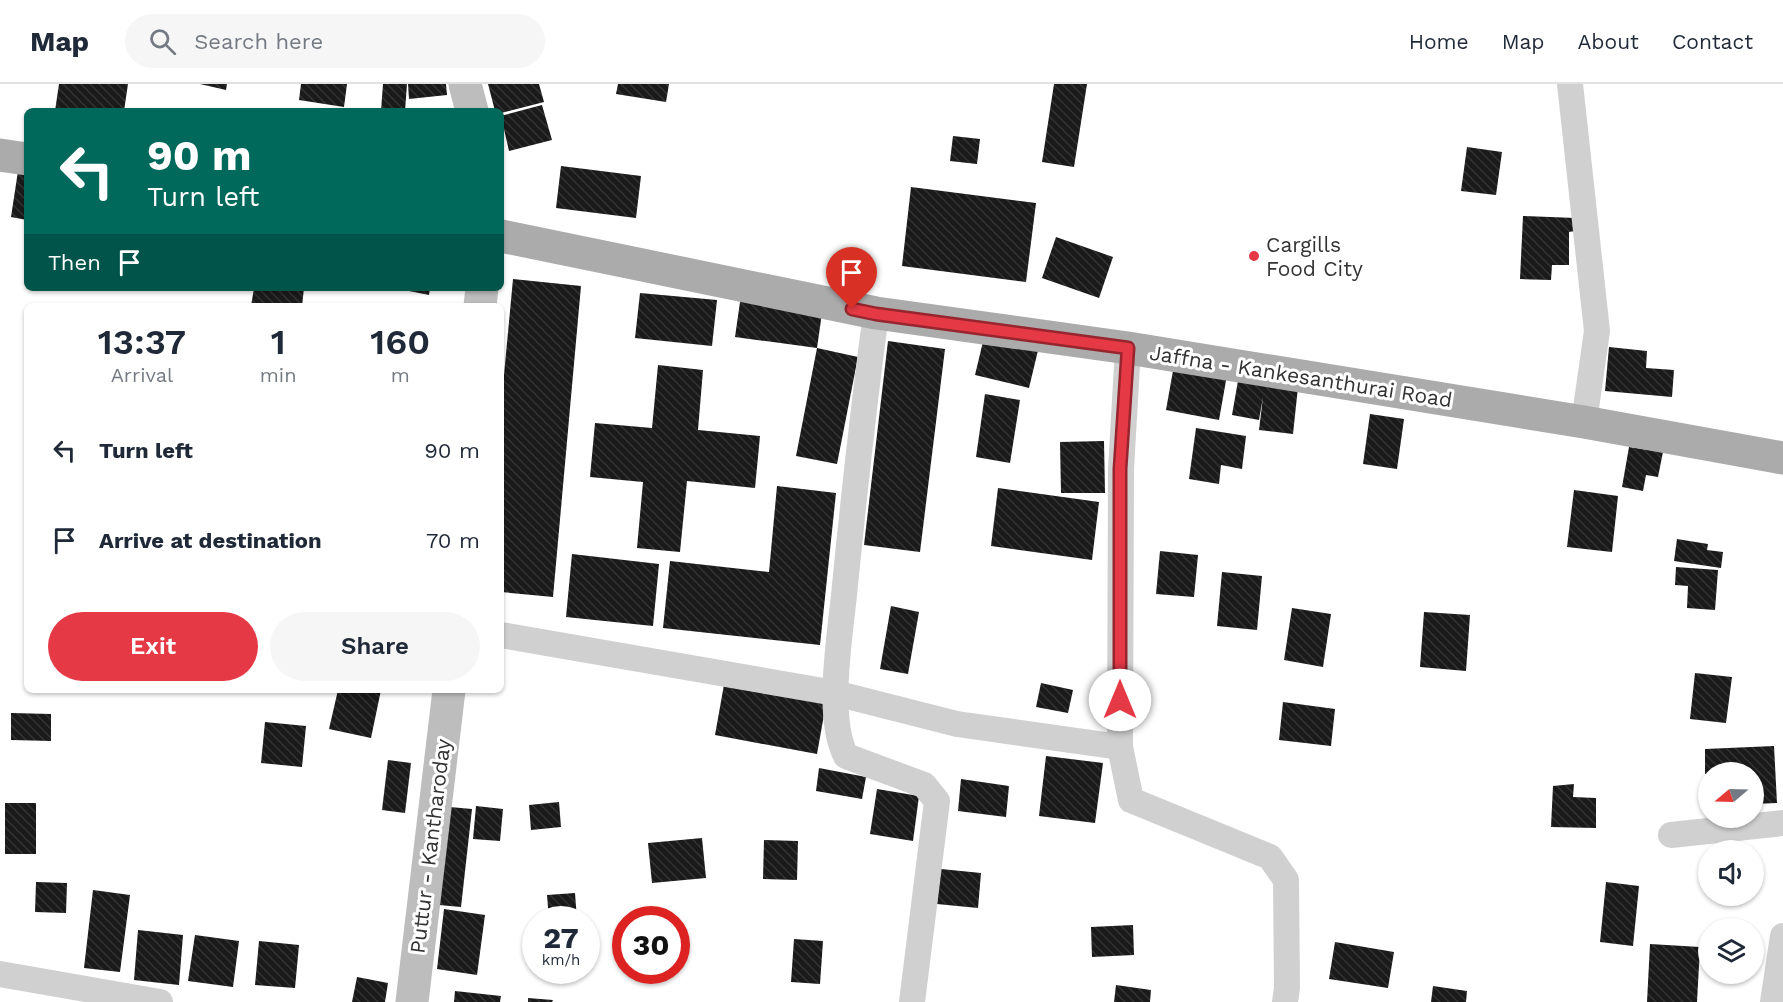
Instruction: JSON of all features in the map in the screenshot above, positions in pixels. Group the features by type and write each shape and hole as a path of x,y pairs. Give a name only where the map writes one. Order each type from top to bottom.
{"main road":[{"path":"465,84 471,108"},
{"path":"0,155 24,159"},
{"name":"Jaffna - Kankesanthurai Road","path":"504,237 876,314 1128,348 1584,422 1783,458"},
{"name":"Puttur - Kantharoday","path":"412,1002 449,693"}],"street":[{"path":"1570,84 1597,331 1584,422"},
{"path":"876,314 855,475 835,693 840,745 846,756 924,785 937,801 912,1002"},
{"path":"1128,348 1120,469 1120,747 1131,800 1270,857 1287,880 1287,988 1284,1002"},
{"path":"504,636 835,693 957,724 1120,747"},
{"path":"1671,835 1783,823"},
{"path":"1777,994 1783,936"},
{"path":"0,974 160,1002"}],"building":[{"path":"59,84 128,84 124,108 55,108"},
{"path":"200,84 227,84 226,90"},
{"path":"301,84 347,84 344,107 299,100"},
{"path":"383,84 407,84 405,108 381,108"},
{"path":"408,84 446,84 447,95 409,99"},
{"path":"488,84 539,84 544,102 504,112 504,108 494,108"},
{"path":"618,84 669,84 666,102 616,94"},
{"path":"1054,84 1087,84 1074,167 1042,162"},
{"path":"542,105 552,140 509,151 504,129 504,115"},
{"path":"953,136 980,139 977,164 950,161"},
{"path":"1467,147 1502,152 1496,195 1461,191"},
{"path":"561,166 641,176 636,218 556,208"},
{"path":"18,171 24,172 24,219 11,217"},
{"path":"911,187 1036,203 1026,282 902,266"},
{"path":"1523,216 1576,218 1575,231 1569,232 1569,265 1552,265 1551,280 1520,279"},
{"path":"1056,237 1113,257 1099,298 1042,278"},
{"path":"513,279 581,286 553,597 504,592 504,375"},
{"path":"254,291 304,291 302,303 252,303"},
{"path":"409,291 430,291 429,295"},
{"path":"640,293 717,300 712,346 635,338"},
{"path":"741,295 823,306 817,348 735,337"},
{"path":"986,329 1040,342 1029,388 975,375"},
{"path":"888,341 945,349 920,552 864,545"},
{"path":"1609,347 1647,351 1646,368 1674,370 1672,397 1605,391"},
{"path":"817,348 858,357 837,464 796,456"},
{"path":"658,365 703,370 698,430 760,436 755,488 687,481 680,552 637,548 643,482 590,477 595,423 652,428"},
{"path":"1174,365 1227,375 1219,420 1166,410"},
{"path":"1239,375 1298,387 1293,434 1259,430 1263,397 1259,420 1232,415"},
{"path":"985,394 1020,400 1010,463 976,457"},
{"path":"1370,414 1404,419 1397,469 1363,464"},
{"path":"1196,428 1246,436 1242,469 1221,465 1219,484 1189,479"},
{"path":"1104,441 1105,493 1061,493 1060,442"},
{"path":"1629,447 1663,452 1658,477 1646,475 1643,491 1622,487"},
{"path":"777,486 836,493 820,645 663,628 670,561 769,572"},
{"path":"998,488 1099,502 1092,560 991,546"},
{"path":"1574,490 1618,496 1612,552 1567,547"},
{"path":"1677,539 1708,544 1707,550 1723,552 1721,568 1674,561"},
{"path":"1160,551 1198,555 1194,597 1156,594"},
{"path":"572,554 659,564 653,626 566,617"},
{"path":"1676,567 1718,570 1715,610 1687,608 1688,586 1675,585"},
{"path":"1222,572 1262,576 1257,630 1217,626"},
{"path":"891,606 919,612 908,674 880,669"},
{"path":"1292,608 1331,614 1323,667 1284,660"},
{"path":"1424,612 1470,615 1466,671 1420,667"},
{"path":"1695,673 1732,677 1726,723 1690,719"},
{"path":"725,679 827,698 817,754 715,735"},
{"path":"1041,683 1073,690 1068,713 1036,707"},
{"path":"337,693 380,693 371,738 329,729"},
{"path":"1283,702 1335,709 1331,746 1279,740"},
{"path":"11,713 51,714 51,741 11,740"},
{"path":"265,722 306,726 302,767 261,763"},
{"path":"1774,746 1777,803 1764,804 1764,762 1705,762 1705,749"},
{"path":"1046,756 1103,763 1095,823 1039,816"},
{"path":"388,760 411,763 405,813 382,810"},
{"path":"819,768 866,777 862,799 816,791"},
{"path":"961,779 1009,786 1006,817 958,811"},
{"path":"1574,784 1573,797 1596,798 1596,828 1551,827 1553,786"},
{"path":"877,789 919,796 913,841 870,834"},
{"path":"559,802 561,827 531,830 529,805"},
{"path":"5,803 36,803 36,854 5,854"},
{"path":"476,806 503,809 500,841 473,839"},
{"path":"450,807 472,809 461,907 439,905"},
{"path":"702,838 706,878 652,883 648,843"},
{"path":"764,840 798,841 797,880 763,879"},
{"path":"941,869 981,873 978,908 937,904"},
{"path":"36,882 67,883 66,913 35,912"},
{"path":"1606,882 1639,886 1633,946 1600,942"},
{"path":"93,890 130,895 120,972 84,968"},
{"path":"575,893 576,906 548,906 547,895"},
{"path":"444,909 485,915 477,975 437,969"},
{"path":"1133,925 1134,955 1092,957 1091,927"},
{"path":"138,930 183,935 179,985 134,980"},
{"path":"195,935 239,941 233,987 188,981"},
{"path":"794,939 823,941 820,984 791,982"},
{"path":"259,941 299,945 295,988 255,985"},
{"path":"1335,942 1394,952 1388,988 1329,979"},
{"path":"1650,944 1698,947 1697,1002 1647,1002"},
{"path":"357,977 388,983 385,1002 352,1002"},
{"path":"1116,985 1151,990 1150,1002 1114,1002"},
{"path":"1433,986 1467,991 1466,1002 1431,1002"},
{"path":"455,991 501,996 500,1002 454,1002"},
{"path":"528,998 553,1000 552,1002 528,1002"}],"place":[{"name":"Cargills Food City","path":"1254,256"}],"route":[{"path":"852,309 1128,348 1120,469 1120,700"}]}
